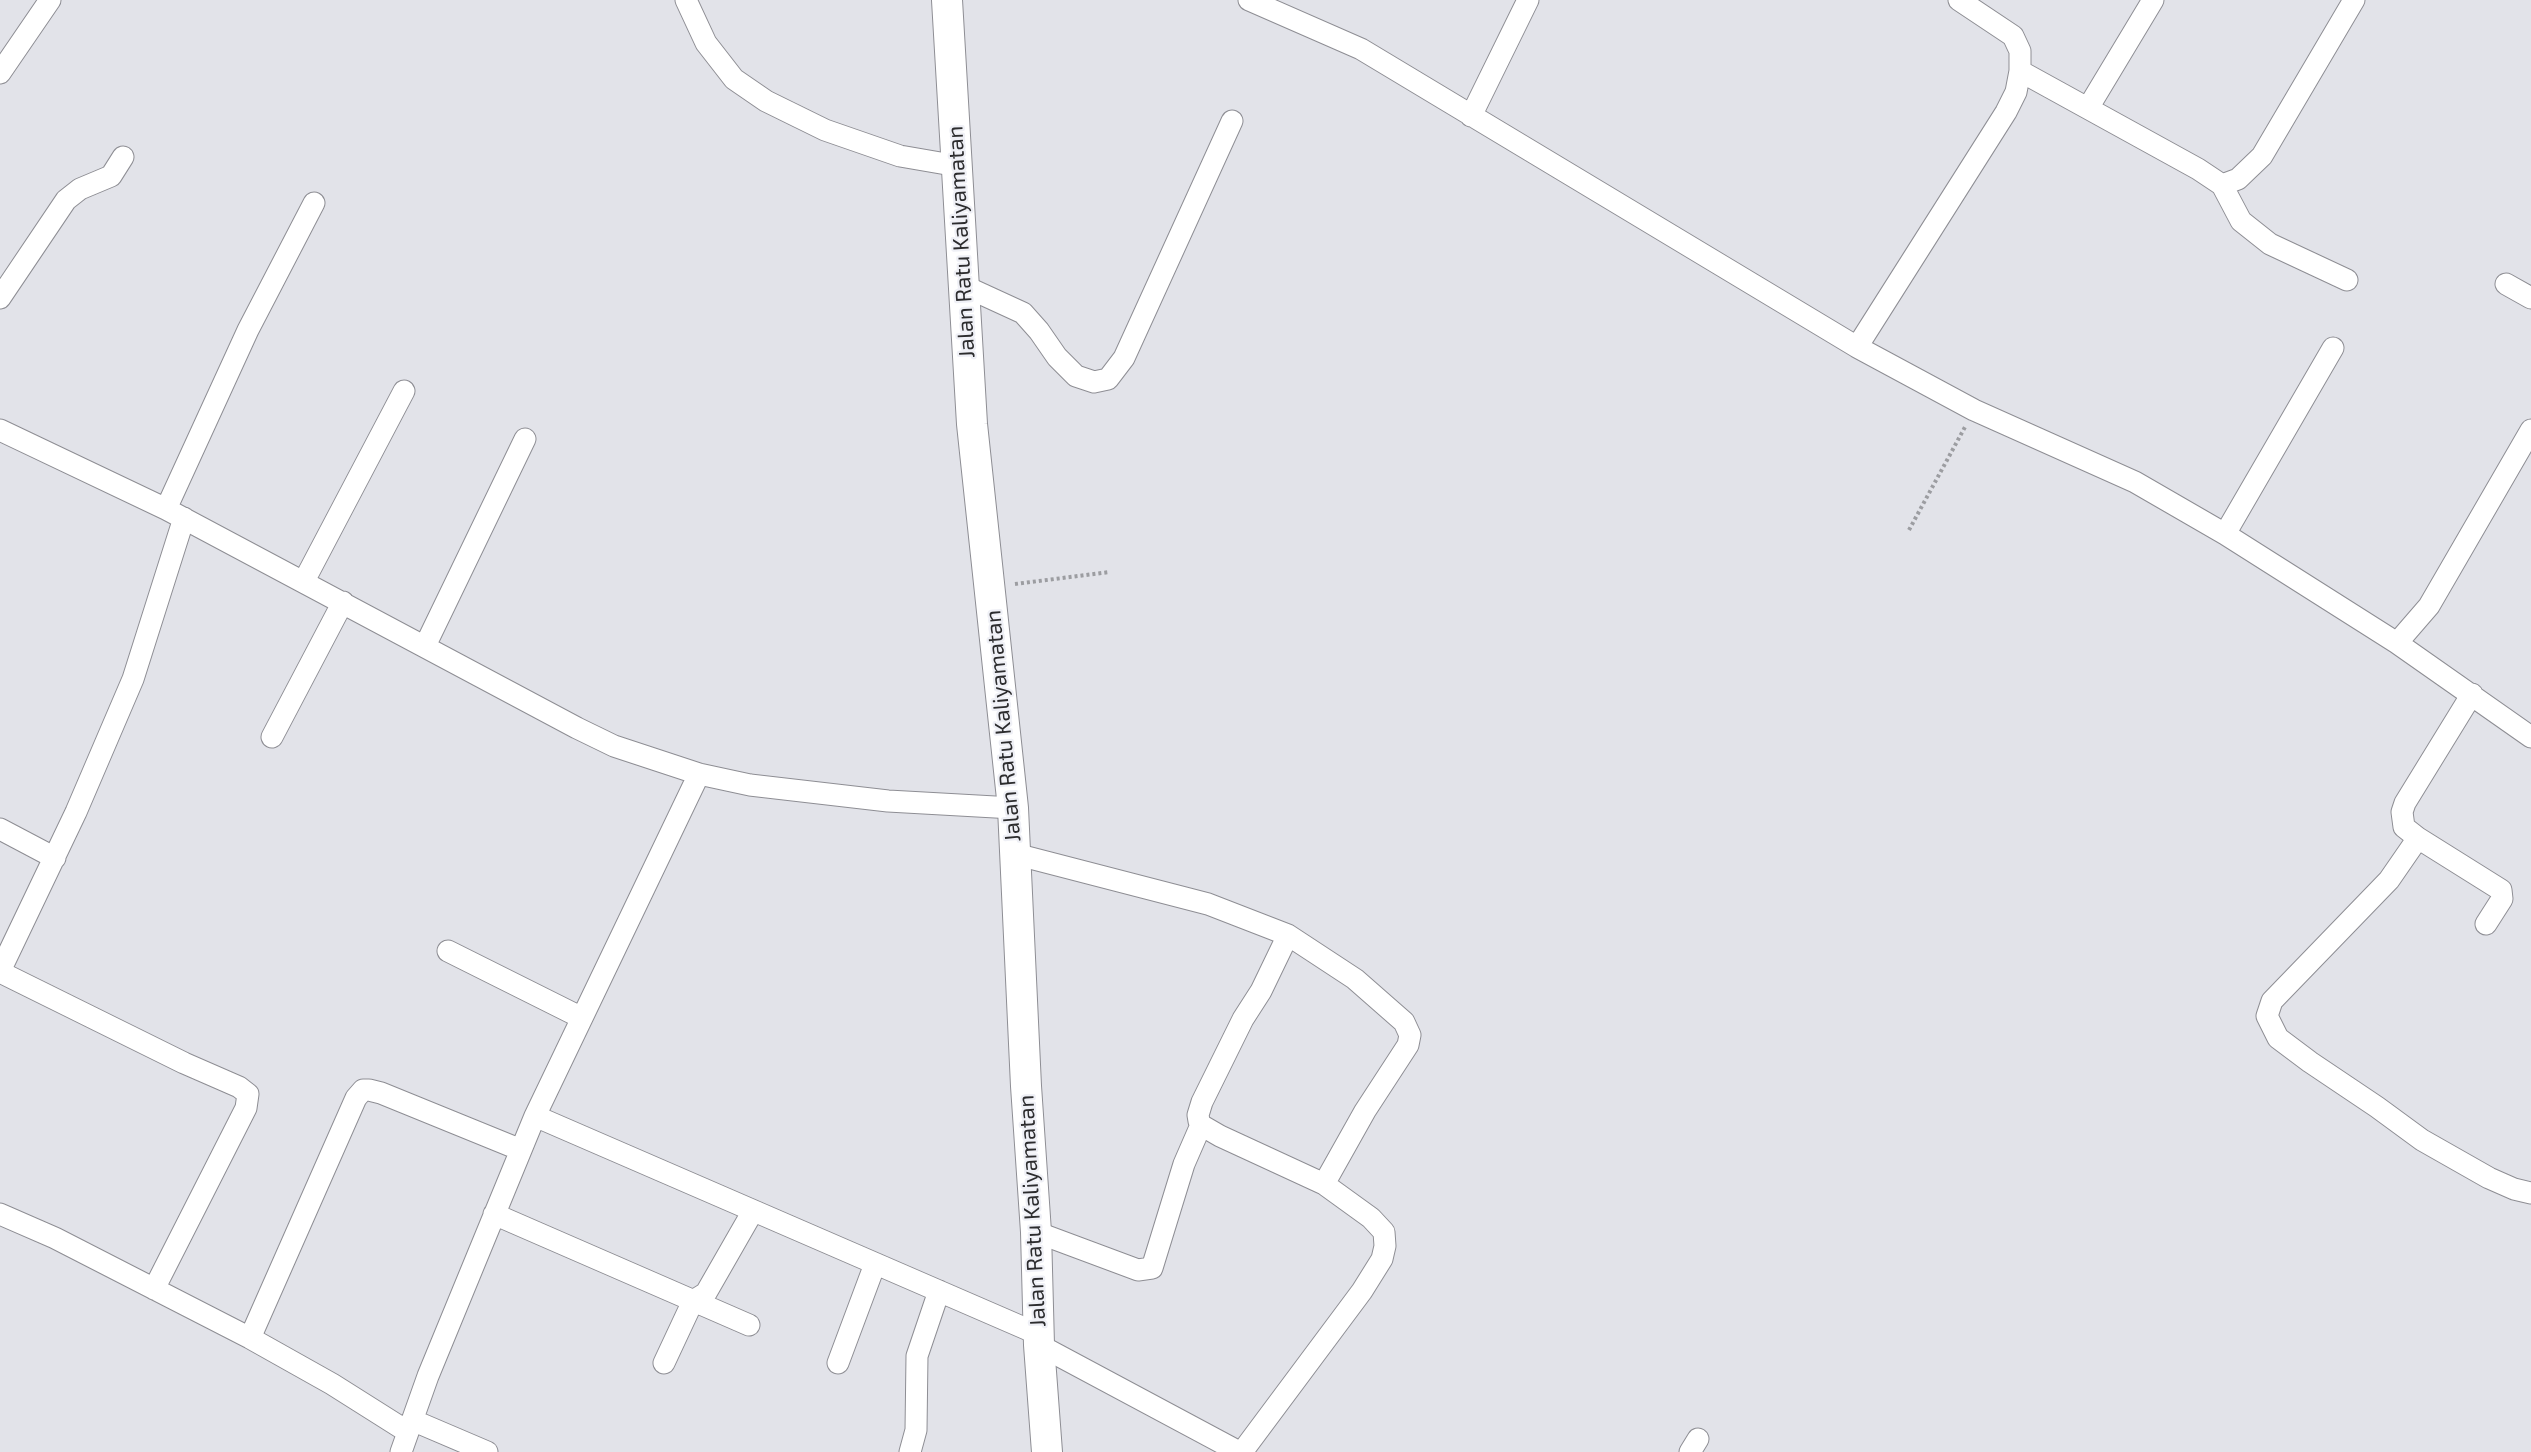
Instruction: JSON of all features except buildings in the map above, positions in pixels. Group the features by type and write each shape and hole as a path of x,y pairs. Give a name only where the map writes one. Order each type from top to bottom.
{"main road":[{"name":"Jalan Ratu Kaliyamatan","path":"947,0 958,166 962,285 972,424 1013,808 1026,1086 1036,1232 1039,1340 1047,1452"}],"street":[{"path":"0,73 50,0"},
{"path":"686,0 706,43 734,79 766,100 825,130 889,152 958,166"},
{"path":"1249,0 1361,49 1857,347 1974,410 2135,482 2225,534 2397,643 2531,737"},
{"path":"1471,116 1528,0"},
{"path":"1857,347 2006,112 2016,92 2020,70 2020,51 2013,36 1959,0"},
{"path":"2088,108 2153,0"},
{"path":"2222,185 2238,179 2262,156 2354,0"},
{"path":"2020,70 2198,169 2222,185 2241,221 2270,244 2348,280"},
{"path":"962,285 1023,313 1031,320 1066,367 1076,376 1094,382 1108,379 1124,358 1232,121"},
{"path":"0,298 66,200 80,189 111,176 123,157"},
{"path":"154,1289 246,1108 248,1094 240,1087 184,1063 0,972 81,803 133,679 175,513 248,330 314,203"},
{"path":"2506,284 2531,298"},
{"path":"2225,534 2333,348"},
{"path":"304,581 404,391"},
{"path":"0,430 175,513 605,742 652,760 699,774 750,785 859,798 1013,808"},
{"path":"2397,643 2429,606 2531,430"},
{"path":"425,646 525,439"},
{"path":"272,737 343,602"},
{"path":"2472,694 2405,803 2402,812 2404,827 2501,890 2502,899 2486,924"},
{"path":"401,1452 535,1116 699,774"},
{"path":"0,829 55,858"},
{"path":"2418,838 2389,880 2271,1001 2267,1016 2269,1024 2278,1038 2422,1140 2490,1178 2514,1189 2531,1193"},
{"path":"1015,854 1208,904 1288,935 1355,979 1404,1022 1410,1035 1408,1045 1365,1111 1324,1184"},
{"path":"1036,1232 1138,1270 1152,1268 1185,1164 1201,1125 1198,1115 1202,1102 1243,1019 1261,992 1288,935"},
{"path":"448,951 582,1018"},
{"path":"250,1338 356,1098 363,1090 381,1093 521,1150"},
{"path":"535,1116 939,1291 1039,1340 1240,1452 1362,1291 1382,1258 1385,1245 1384,1232 1371,1218 1324,1184 1201,1125"},
{"path":"664,1363 693,1301 706,1293 753,1211"},
{"path":"0,1214 55,1238 250,1338 410,1426 487,1452"},
{"path":"494,1214 749,1325"},
{"path":"838,1363 875,1264"},
{"path":"910,1452 916,1430 917,1356 939,1291"}],"path":[{"path":"1909,530 1974,410"},
{"path":"990,587 1110,572"}]}
